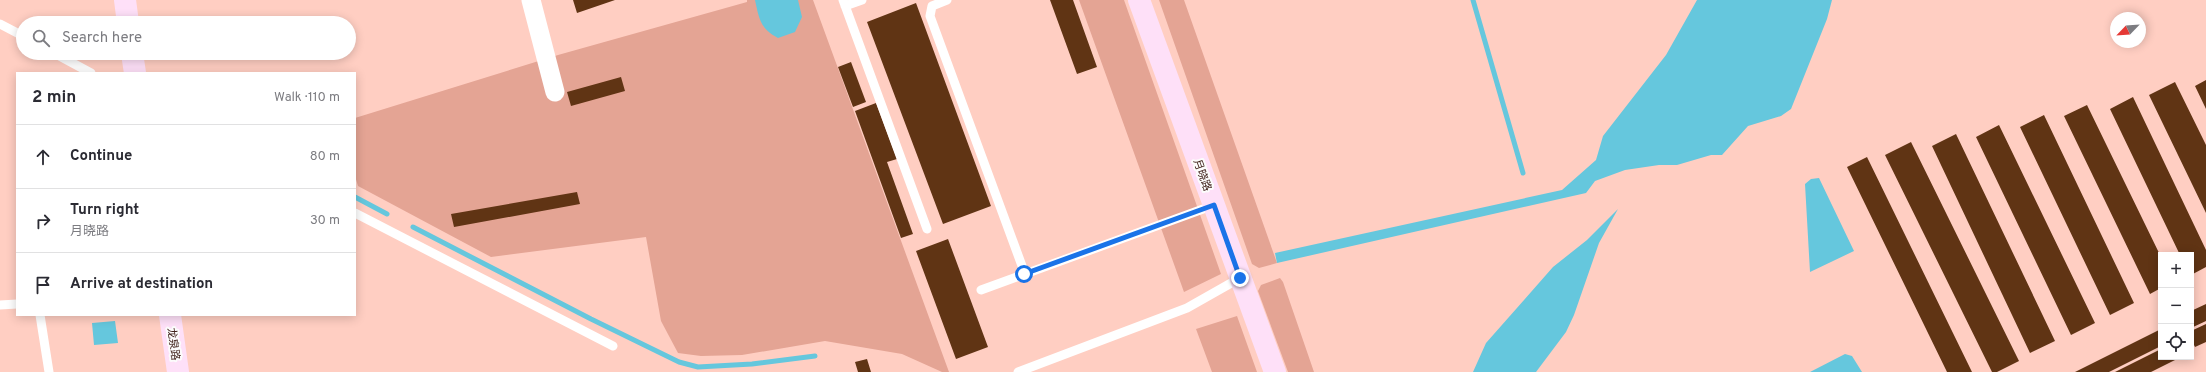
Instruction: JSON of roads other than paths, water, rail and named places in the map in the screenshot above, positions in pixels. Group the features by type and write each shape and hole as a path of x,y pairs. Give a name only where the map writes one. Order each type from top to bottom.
{"street":[{"path":"125,0 127,16"},
{"path":"531,0 556,92"},
{"name":"月晓路","path":"1139,0 1275,372"},
{"path":"133,60 135,72"},
{"name":"龙泉路","path":"170,316 178,372"}],"lane":[{"path":"862,0 844,3 927,229"},
{"path":"947,0 932,6 930,16 1024,274"},
{"path":"0,24 16,32"},
{"path":"67,60 88,72"},
{"path":"981,290 1214,205"},
{"path":"356,214 613,346"},
{"path":"1018,372 1187,308 1240,278"},
{"path":"0,305 16,304"},
{"path":"40,316 49,372"}],"water":[{"path":"755,0 798,0 802,17 795,32 778,38 767,31 761,22"},
{"path":"1697,0 1832,0 1827,19 1791,109 1781,116 1748,126 1722,155 1711,155 1677,165 1659,165 1625,170 1595,181 1586,193 1277,263 1275,253 1562,190 1596,160 1603,136 1666,55"},
{"path":"1819,178 1854,251 1810,272 1805,184 1811,179"},
{"path":"1618,209 1599,243 1574,315 1566,332 1536,372 1473,372 1486,343 1553,267 1587,240"},
{"path":"115,321 118,343 94,345 92,323"},
{"path":"1845,354 1852,356 1862,372 1810,372"}],"waterway":[{"path":"1473,0 1523,173"},
{"path":"356,198 387,214"},
{"path":"413,227 591,319 679,362 698,367 752,364 815,356"}]}
